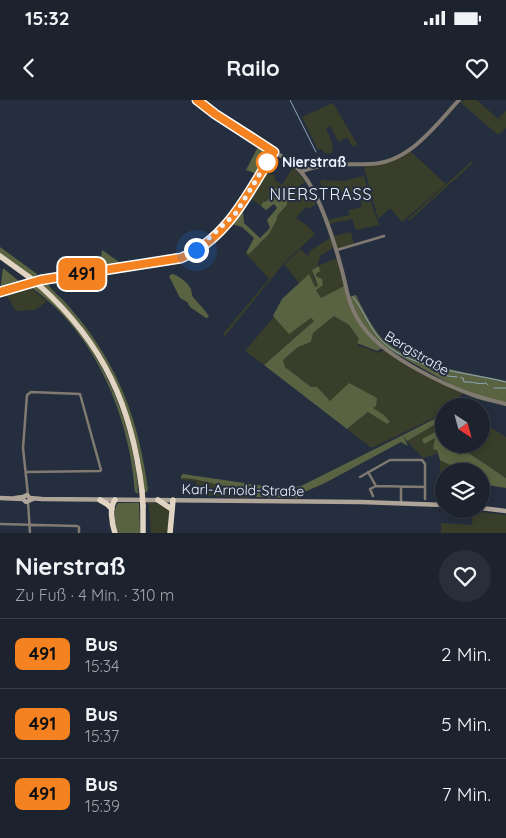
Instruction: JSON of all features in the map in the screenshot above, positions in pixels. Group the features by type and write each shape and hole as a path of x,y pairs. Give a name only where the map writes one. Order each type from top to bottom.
{"highway":[{"path":"0,256 29,277 58,303 80,328 109,374 131,428 142,492 143,533"},
{"path":"100,500 112,509"},
{"path":"115,500 112,503 115,533"},
{"path":"113,518 115,500"},
{"path":"158,500 170,508"},
{"path":"171,515 170,504 173,500"},
{"path":"170,533 173,500"}],"main road":[{"name":"Karl-Arnold-Straße","path":"0,498 435,504"},
{"path":"490,509 506,511"}],"street":[{"path":"197,100 302,172 323,166 376,164 400,155 418,143 459,100"},
{"path":"0,292 41,280 172,260 188,255 205,243 236,213 274,152"},
{"name":"Bergstraße","path":"302,172 312,188 335,250 352,308 362,326 385,349 453,387 477,397 506,404"},
{"path":"335,250 384,236"},
{"path":"26,472 101,470 80,394 28,393 27,395 24,448 30,533"},
{"path":"360,477 390,460 422,460 425,464 425,499"},
{"path":"368,472 376,486"},
{"path":"374,496 370,489 376,486 425,487"},
{"path":"401,486 401,503"},
{"path":"0,524 77,526 79,527 79,533"}],"green space":[{"path":"460,100 464,102 464,100 477,100 498,119 506,111 506,128 498,135"},
{"path":"333,103 357,144 353,147 347,137 339,142 330,126 326,129 332,142 333,153 324,153 322,149 318,150 302,117"},
{"path":"259,145 262,145 271,153 259,175 246,170"},
{"path":"410,151 446,184 402,222 390,208 378,219 364,167 375,165"},
{"path":"472,161 473,163 409,221 408,219"},
{"path":"293,167 306,182 299,186 303,196 312,194 316,204 308,209 306,207 296,218 308,226 315,234 284,263 225,336 223,334 269,279 246,254 262,242 277,216 287,205 287,192 273,191 267,201 263,202 261,206 248,197 263,173 275,175 275,180 282,185"},
{"path":"364,176 372,205 361,207 362,201 347,199 348,193 322,189 320,180 343,181"},
{"path":"275,188 280,188 282,192 284,190 287,192 287,205 277,216 269,234 249,254 246,253 254,238 242,227 232,224 192,256 171,262 189,256 204,246 240,209 243,211 244,223 260,238 270,228 267,220 277,208 274,204 266,210 261,206 263,202 267,201"},
{"path":"372,205 379,225 356,230 352,219 329,224 327,220 350,215 348,210"},
{"path":"351,232 354,244 337,249 333,236"},
{"path":"330,238 333,248 320,256 318,266 337,258 344,286 321,298 316,290 322,279 316,276 319,266 313,276 318,286 315,287 309,275 299,283 284,264 300,249 308,256 310,251"},
{"path":"0,247 37,274 36,277 32,277 0,253"},
{"path":"102,250 122,264 100,268"},
{"path":"319,266 320,271 316,276 322,279 323,285 316,290 321,298 344,286 348,297 356,295 377,331 385,341 396,349 425,362 442,367 506,381 506,403 471,393 452,385 384,347 377,351 357,343 359,339 349,325 334,316 313,333 311,342 298,347 283,360 285,367 311,387 317,387 330,401 349,383 377,398 376,406 373,408 384,415 390,422 387,424 368,412 347,429 264,365 314,321 311,318 289,334 273,316 282,299 309,274 315,287 318,286 312,270"},
{"path":"3,268 20,282 19,285 0,291"},
{"path":"172,274 188,284 193,297 209,317 206,318 180,298 169,276"},
{"path":"46,281 90,333 113,370 122,389 135,427 145,468 148,490 146,493 132,427 117,386 107,366 83,330 70,313 39,282"},
{"path":"32,283 66,316 94,354 106,375 124,418 137,474 138,494 135,492 126,435 117,406 105,378 91,352 74,328 54,306 32,288"},
{"path":"26,285 47,301 35,310 16,311 5,293"},
{"path":"334,316 349,325 359,339 357,343 359,346 378,353 384,350 399,360 464,393 459,398 435,398 435,417 374,447 370,447 347,429 368,412 388,424 389,422 384,415 330,402 317,387 311,387 285,367 283,360 298,347 311,342 313,333"},
{"path":"274,317 289,333 311,318 314,321 264,365 245,351"},
{"path":"435,419 435,425 407,441 403,435"},
{"path":"435,425 435,432 422,439 435,437 435,453 437,454 423,458 407,441"},
{"path":"490,427 506,437 506,478 490,467 490,463 484,463 468,453 490,453"},
{"path":"435,432 435,438 424,444 422,439"},
{"path":"403,435 408,446 401,442 325,483 302,493 302,498 255,497 254,489 257,485 288,488 301,486"},
{"path":"438,453 457,453 460,455 462,453 468,453 484,463 446,463 440,460"},
{"path":"490,467 506,478 506,488 490,485"},
{"path":"183,474 251,484 253,490 181,478"},
{"path":"181,478 247,488 253,490 253,496 247,498 196,495 196,481 181,480"},
{"path":"145,502 162,504 169,509 168,533 151,533 149,505"},
{"path":"118,503 139,503 140,533 118,533 115,514"},
{"path":"490,513 506,515 506,533 441,533 441,523 472,525 472,518 490,518"}],"waterway":[{"path":"290,100 316,152"},
{"path":"353,297 378,337 395,351 409,359 441,369 506,382"},
{"path":"430,366 448,376 457,377"},
{"path":"461,378 463,378 464,382 486,383 488,385"},
{"path":"494,388 506,388"}],"bus line":[{"name":"491","path":"0,292 41,280 181,258 203,245 229,221 244,202 274,152 215,114 197,100"}],"place":[{"name":"Nierstraß","path":"267,162"}],"district":[{"name":"NIERSTRASS","path":"321,194"}],"route":[{"path":"196,250 221,229 236,213 267,162"}]}
